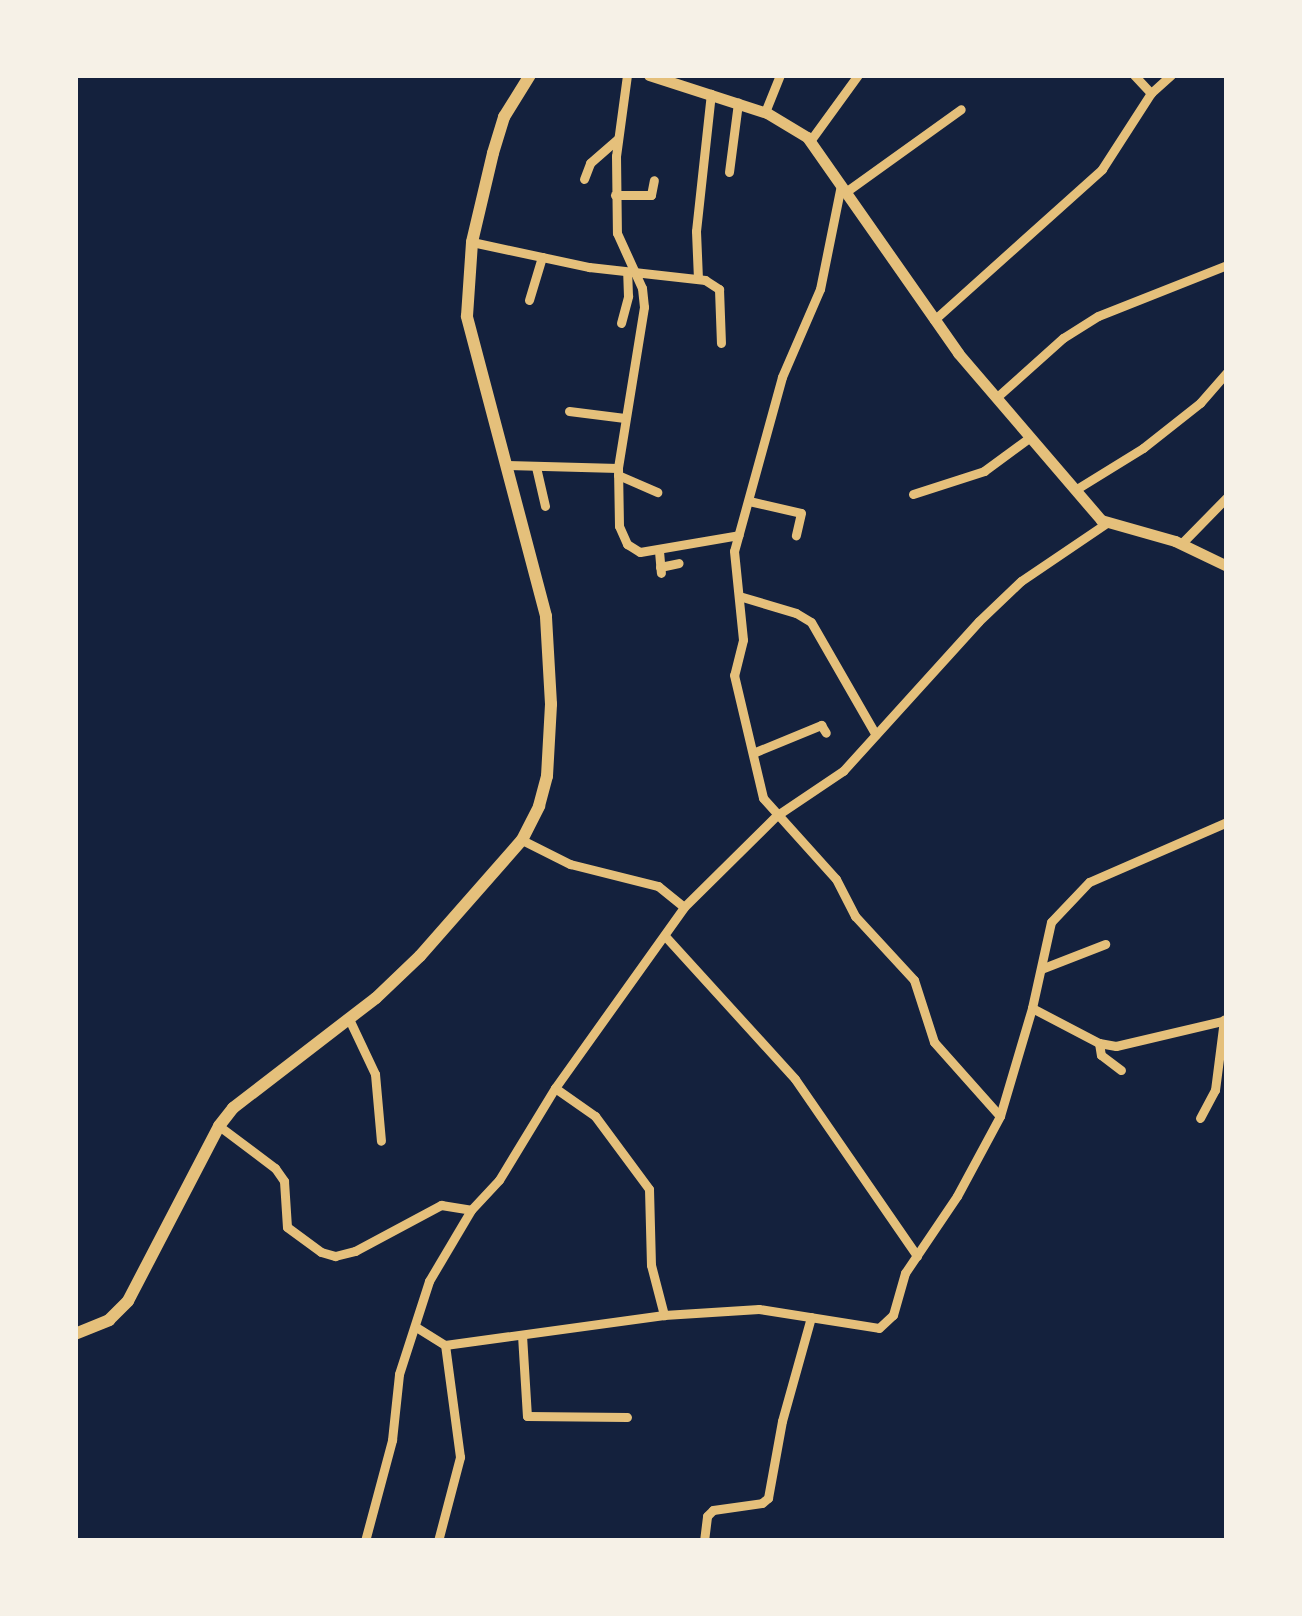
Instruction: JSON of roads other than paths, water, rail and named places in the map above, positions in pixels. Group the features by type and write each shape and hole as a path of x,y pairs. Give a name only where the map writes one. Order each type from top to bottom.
{"main road":[{"path":"75,1334 109,1320 128,1301 220,1126 263,1081 349,1019 420,956 522,840 539,806 546,776 550,638 542,590 467,316 472,242 504,118 530,75"}],"street":[{"path":"626,75 618,138 617,233 644,307 618,472 620,526 626,544 640,552 739,535"},
{"path":"649,75 765,112 810,141 934,320 1101,520 1182,544 1227,566"},
{"path":"765,112 780,75"},
{"path":"810,141 858,75"},
{"path":"1134,75 1150,93"},
{"path":"934,320 1102,169 1150,93 1171,75"},
{"path":"698,279 696,231 711,94"},
{"path":"730,172 738,103"},
{"path":"961,109 844,187 820,290 782,377 734,551 743,640 734,675 763,798 836,879 856,916 914,980 934,1042 1000,1116"},
{"path":"584,179 590,164 618,138"},
{"path":"615,194 651,194 654,180"},
{"path":"472,242 632,274 698,279 719,289 721,343"},
{"path":"529,300 542,257"},
{"path":"997,397 1062,338 1098,316 1227,265"},
{"path":"621,323 632,274"},
{"path":"1075,490 1144,448 1200,403 1227,372"},
{"path":"569,410 625,418"},
{"path":"913,494 984,471 1029,438"},
{"path":"507,464 618,472 657,492"},
{"path":"536,466 545,506"},
{"path":"1182,544 1227,497"},
{"path":"749,501 801,513 796,535"},
{"path":"365,1541 392,1440 399,1374 429,1281 470,1210 500,1180 555,1088 684,907 776,816 843,772 979,620 1021,581 1108,522"},
{"path":"659,551 660,570 678,563"},
{"path":"738,596 796,612 811,622 876,735"},
{"path":"752,754 821,725 826,733"},
{"path":"416,1327 445,1345 664,1315 759,1309 878,1328 894,1316 905,1272 957,1196 1000,1116 1032,1008 1051,922 1089,882 1227,822"},
{"path":"522,840 570,864 658,886 684,907"},
{"path":"665,936 795,1079 917,1256"},
{"path":"1040,970 1105,944"},
{"path":"1032,1008 1099,1043 1116,1046 1226,1020 1215,1090 1200,1118"},
{"path":"349,1019 374,1074 381,1141"},
{"path":"1099,1043 1101,1055 1121,1070"},
{"path":"555,1088 596,1116 649,1190 651,1266 664,1315"},
{"path":"1215,1090 1227,1094"},
{"path":"220,1126 275,1168 284,1181 287,1226 321,1252 335,1256 355,1251 414,1215 440,1205 470,1210"},
{"path":"704,1541 707,1516 713,1510 762,1503 768,1498 782,1420 811,1317"},
{"path":"522,1334 528,1416 627,1417"},
{"path":"438,1541 460,1457 445,1345"}]}
